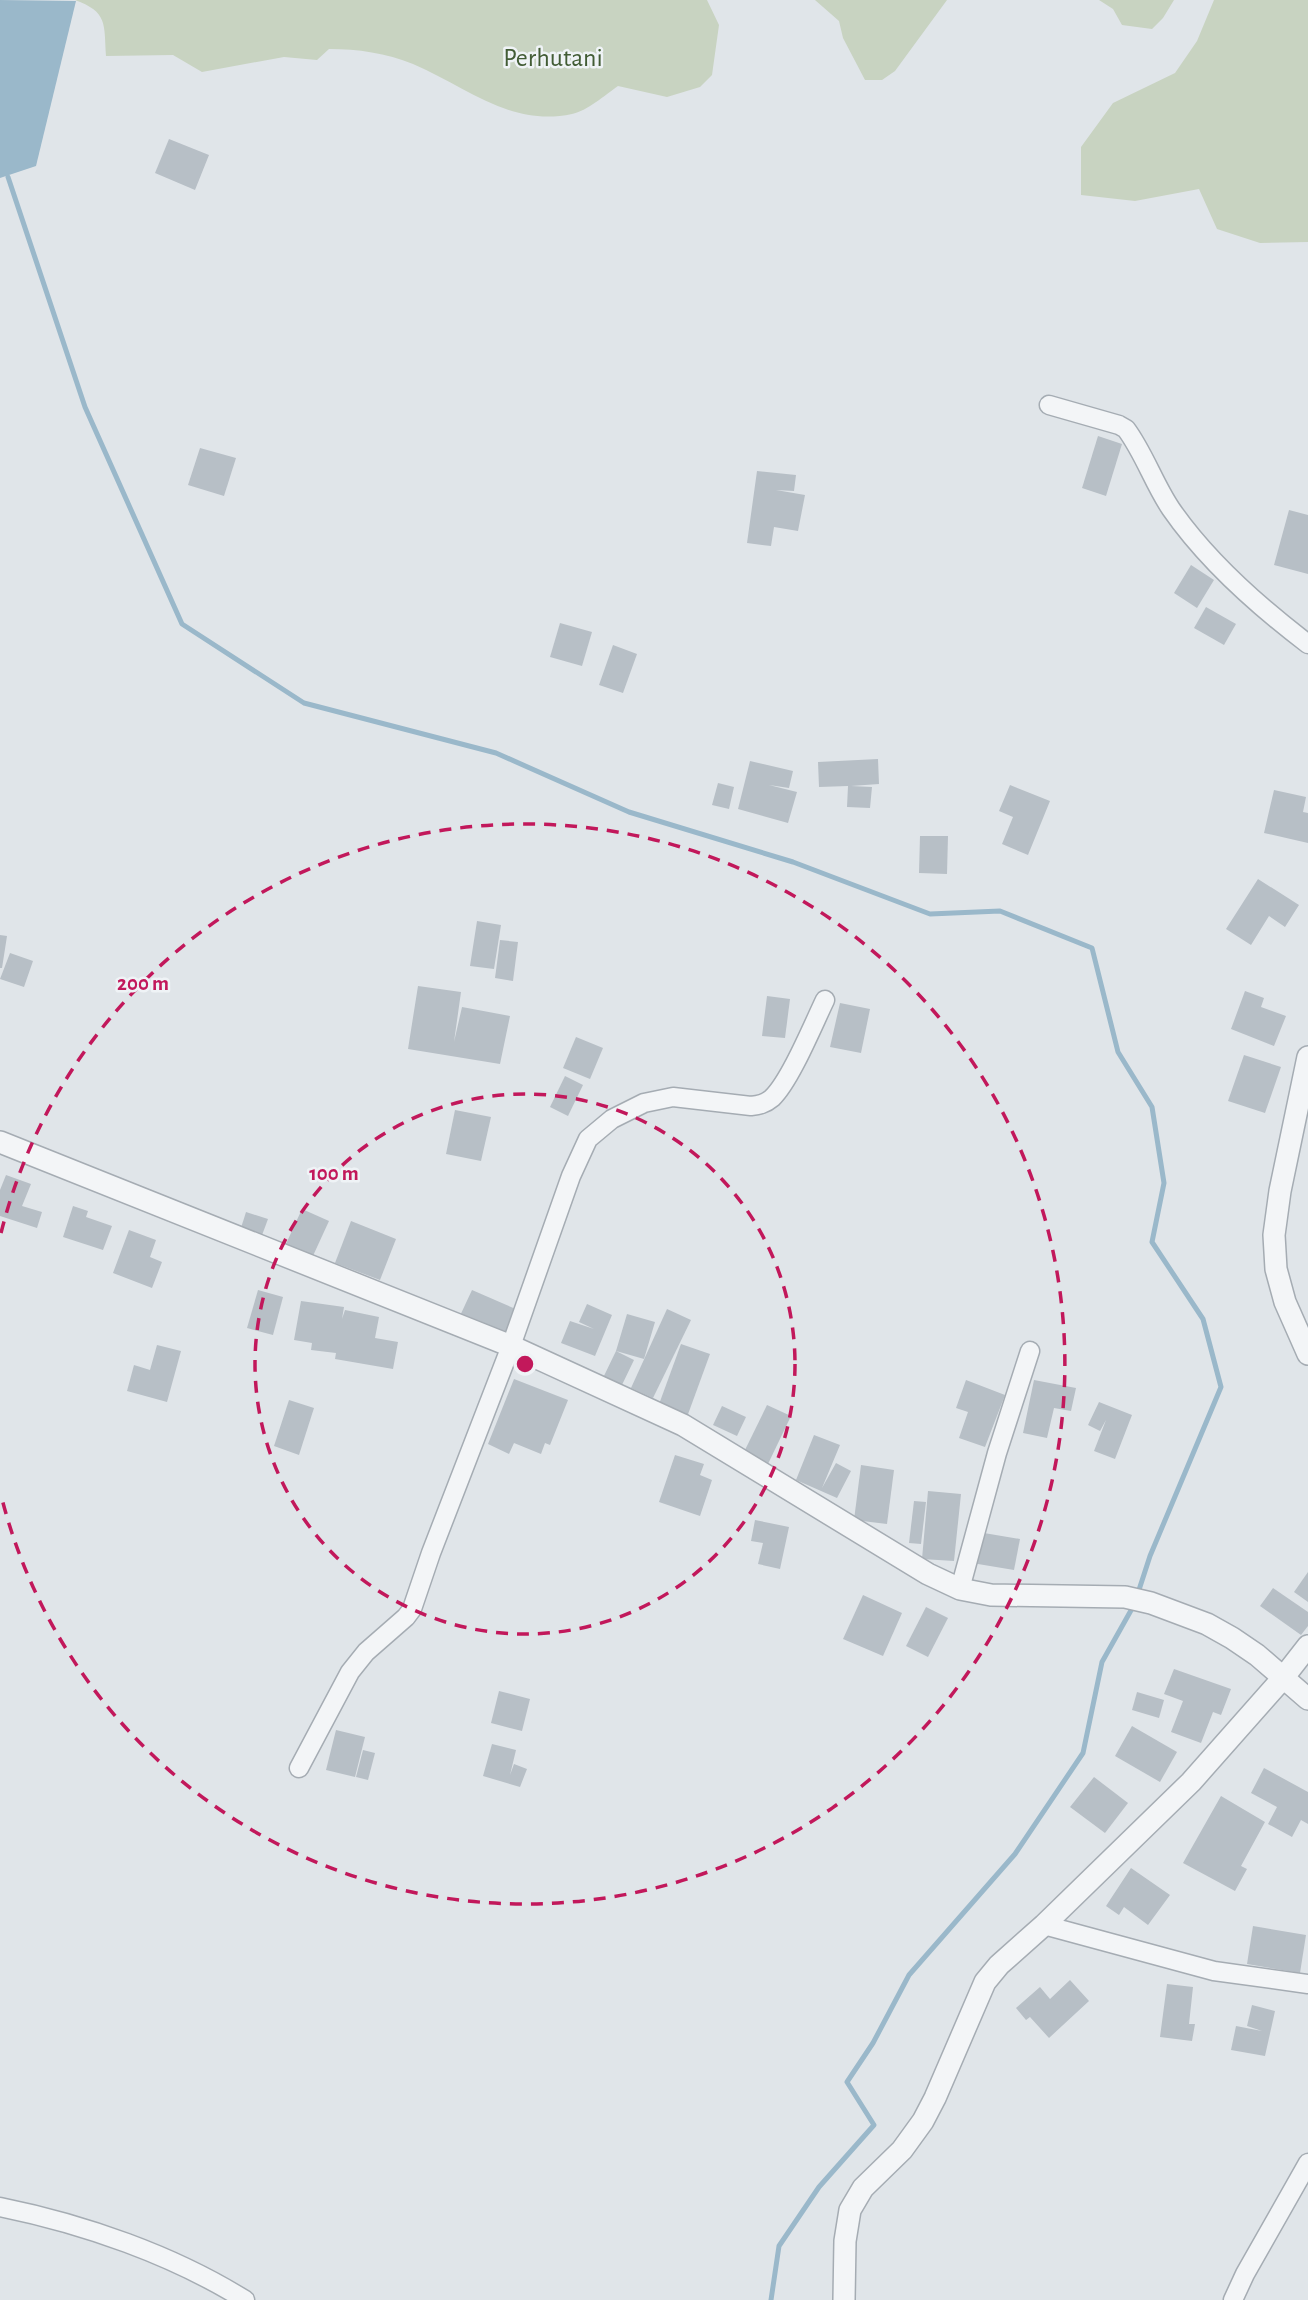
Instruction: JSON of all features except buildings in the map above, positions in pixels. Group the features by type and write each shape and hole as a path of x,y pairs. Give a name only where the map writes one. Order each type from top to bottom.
{"street":[{"path":"1049,405 1126,429 1172,510 1234,582 1308,644"},
{"path":"299,1768 350,1672 366,1652 412,1609 430,1553 511,1346 571,1176 588,1139 612,1119 644,1102 673,1097 751,1106 762,1105 771,1100 782,1087 825,1000"},
{"path":"1308,1056 1280,1191 1274,1236 1276,1269 1282,1291 1308,1354"},
{"path":"0,1142 511,1346 682,1425 928,1574 960,1589 1020,1597 1125,1597 1151,1603 1207,1624 1232,1638 1257,1655 1308,1699"},
{"path":"960,1589 1030,1350"},
{"path":"844,2300 845,2241 850,2210 863,2188 902,2150 923,2121 985,1982 999,1965 1191,1783 1308,1646"},
{"path":"1044,1925 1214,1971 1308,1984"},
{"path":"1233,2300 1308,2163"},
{"path":"0,2207 149,2250 245,2300"}],"green space":[{"name":"Perhutani","path":"75,0 707,0 719,25 712,75 700,87 667,97 618,86 578,112 550,117 509,110 413,64 382,54 361,51 329,49 317,60 284,57 202,72 173,55 106,56 102,20 93,9"},
{"path":"815,0 947,0 895,71 882,80 865,80 843,38 839,21"},
{"path":"1099,0 1174,0 1163,18 1152,29 1122,25 1113,9"},
{"path":"1214,0 1308,0 1308,242 1260,243 1217,229 1199,189 1135,201 1081,195 1081,147 1113,103 1175,73 1197,41"}],"water":[{"path":"0,0 76,1 36,166 0,178"}],"waterway":[{"path":"8,177 85,407 182,624 304,703 496,753 629,812 793,862 930,914 1000,911 1092,948 1118,1052 1152,1107 1164,1183 1152,1242 1203,1319 1221,1387 1150,1556 1137,1596"},
{"path":"771,2300 779,2246 819,2187 874,2125 847,2082 873,2043 909,1975 1015,1854 1083,1753 1102,1662 1134,1605"}]}
